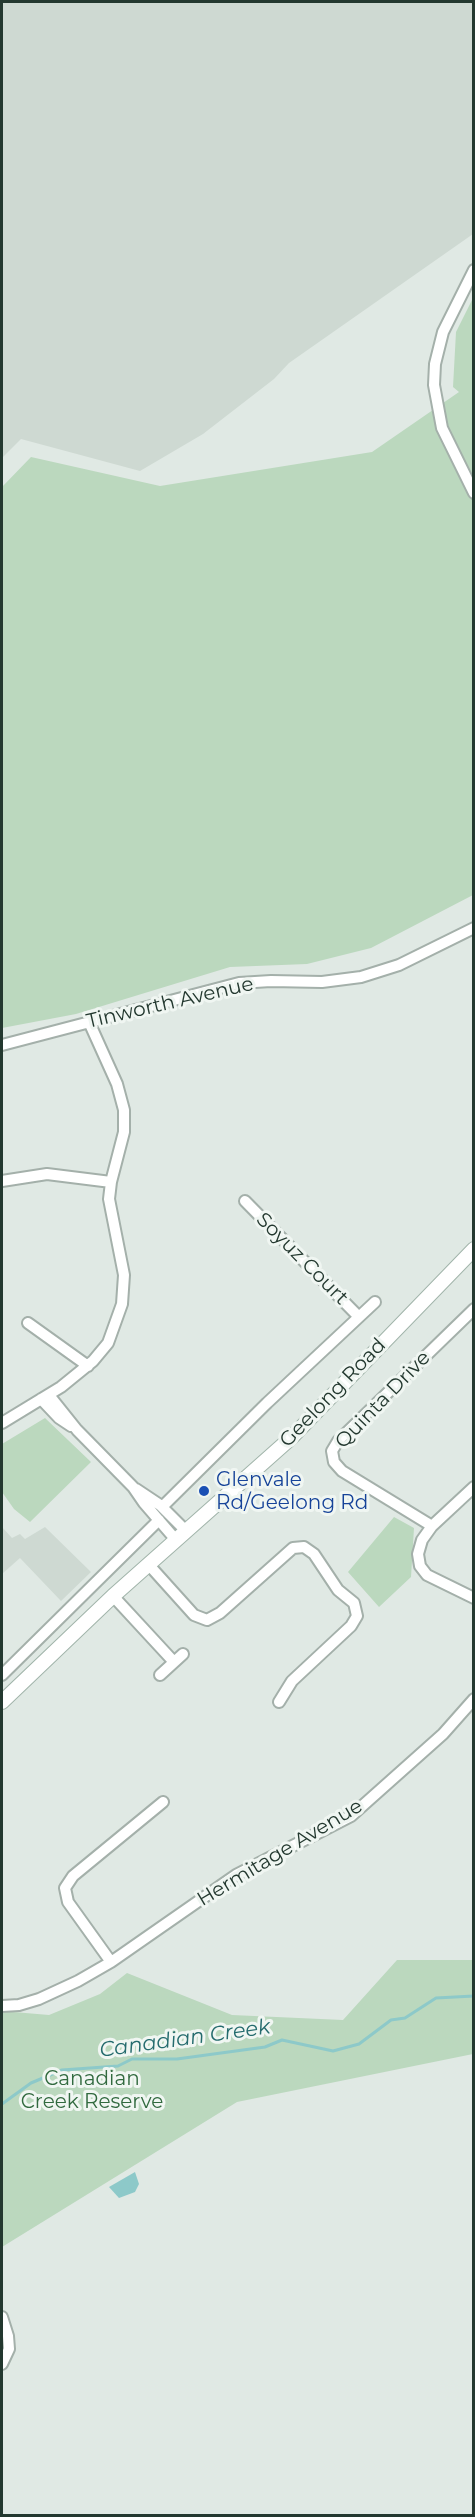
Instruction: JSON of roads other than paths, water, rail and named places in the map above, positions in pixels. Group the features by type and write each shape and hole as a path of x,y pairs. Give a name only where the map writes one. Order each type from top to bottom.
{"main road":[{"name":"Geelong Road","path":"2,1702 113,1596 315,1415 474,1249"}],"street":[{"path":"474,270 443,332 435,364 434,386 442,428 474,493"},
{"name":"Tinworth Avenue","path":"2,1045 245,982 322,982 361,977 399,965 474,928"},
{"path":"2,1423 45,1397 88,1366 108,1343 122,1304 124,1275 110,1212 111,1182 124,1132 124,1110 119,1090 89,1022"},
{"path":"2,1181 30,1175 56,1174 111,1182"},
{"name":"Soyuz Court","path":"245,1201 359,1317"},
{"name":"Geelong Road","path":"2,1675 158,1519 164,1508 281,1390 375,1302"},
{"name":"Quinta Drive","path":"432,1526 342,1471 334,1462 332,1451 338,1441 474,1309"},
{"path":"28,1323 88,1366"},
{"path":"45,1397 59,1418 77,1430 133,1487 158,1519 181,1535"},
{"path":"133,1487 164,1508 181,1535"},
{"path":"474,1487 432,1526 419,1547 418,1558 423,1570 430,1577 474,1599"},
{"path":"149,1564 194,1615 207,1620 220,1613 293,1548 302,1546 314,1554 338,1590 354,1603 357,1616 349,1628 292,1681 279,1702"},
{"path":"113,1596 174,1662"},
{"path":"160,1675 183,1654"},
{"name":"Hermitage Avenue","path":"2,2006 19,2005 49,1996 111,1962 229,1879 351,1816 443,1734 474,1699"},
{"path":"111,1962 68,1902 65,1894 66,1886 72,1877 163,1802"},
{"path":"2,2317 8,2336 9,2349 2,2364"}],"water":[{"path":"135,2172 139,2184 135,2192 119,2198 109,2187"}],"waterway":[{"name":"Canadian Creek","path":"2,2104 31,2083 62,2070 118,2066 132,2059 177,2059 265,2047 282,2040 333,2051 359,2044 391,2020 405,2018 436,1998 474,1996"}],"place":[{"name":"Glenvale Rd/Geelong Rd","path":"204,1491"}],"park label":[{"name":"Canadian Creek Reserve","path":"92,2090"}]}
